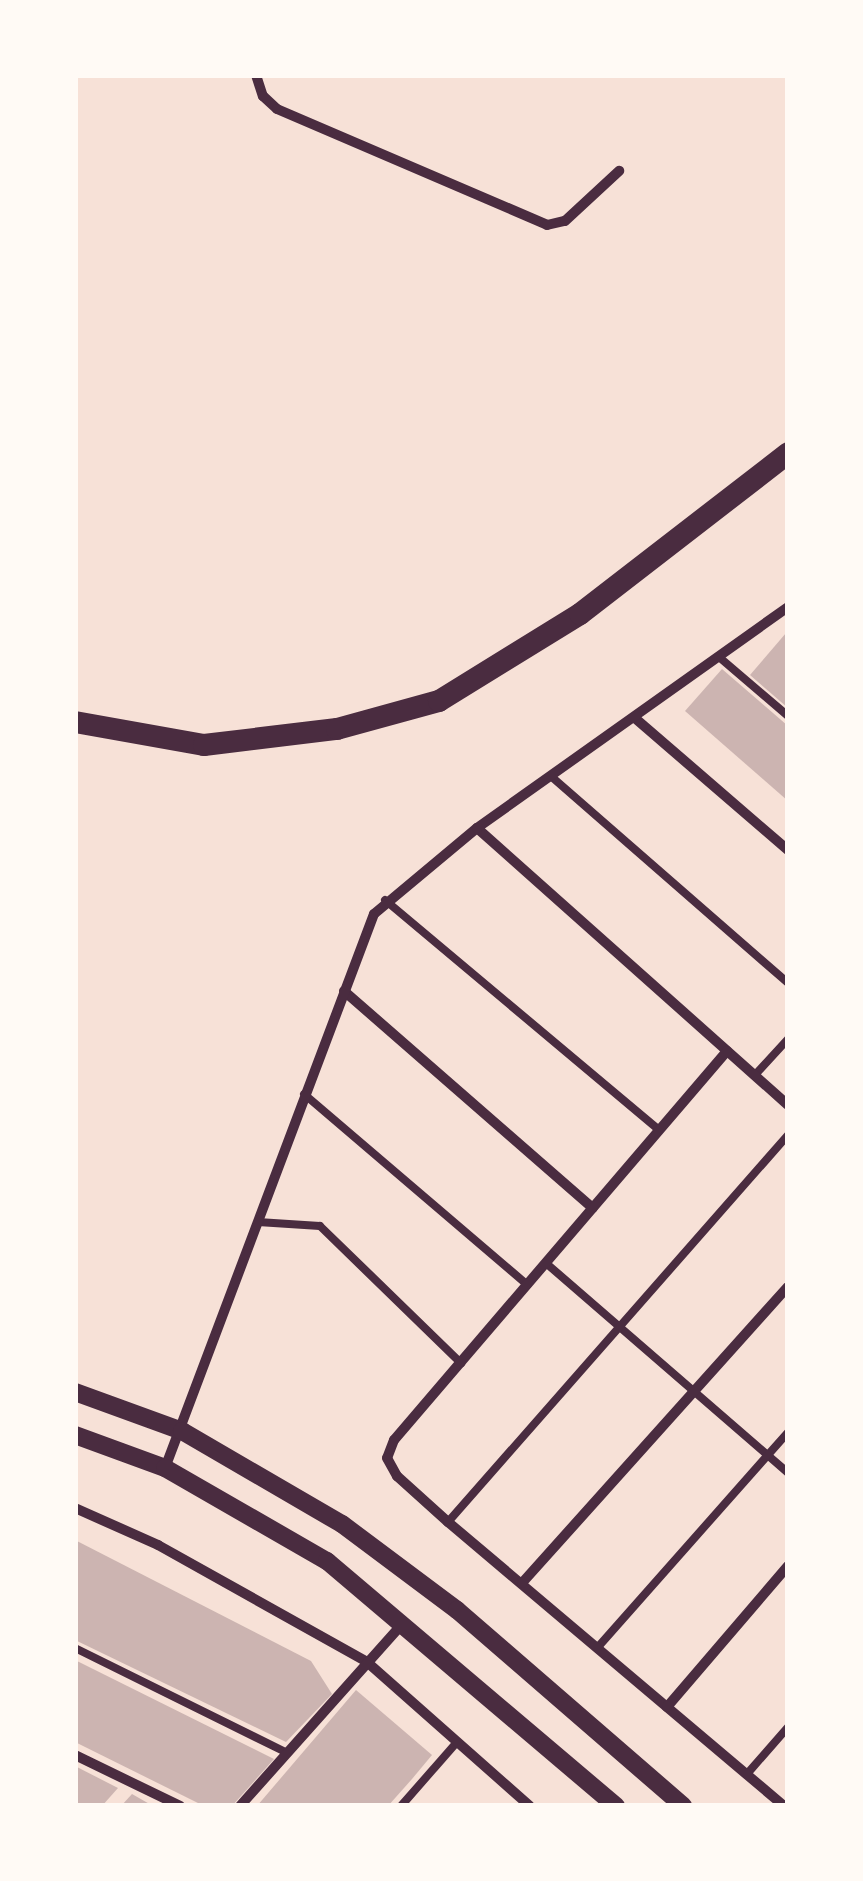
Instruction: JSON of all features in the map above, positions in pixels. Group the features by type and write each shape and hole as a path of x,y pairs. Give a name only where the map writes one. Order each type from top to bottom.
{"main road":[{"path":"75,722 204,745 336,729 439,701 580,614 788,453"}],"street":[{"path":"256,75 263,96 277,110 547,225 565,221 619,171"},
{"path":"165,1468 182,1431 304,1094 384,900 477,828 636,720 788,606"},
{"path":"636,720 788,850"},
{"path":"477,828 788,1105"},
{"path":"344,991 593,1208"},
{"path":"727,1051 389,1449 390,1468 448,1522 784,1806"},
{"path":"522,1582 788,1287"},
{"path":"75,1392 182,1431 342,1524 457,1610 684,1806"},
{"path":"75,1436 165,1468 328,1561 616,1806"},
{"path":"75,1508 158,1545 366,1662 530,1806"},
{"path":"668,1706 788,1566"},
{"path":"240,1806 404,1622"},
{"path":"75,1755 180,1806"}],"lane":[{"path":"719,657 788,716"},
{"path":"552,778 788,983"},
{"path":"384,900 660,1130"},
{"path":"755,1076 788,1040"},
{"path":"304,1094 528,1285"},
{"path":"448,1522 788,1135"},
{"path":"258,1222 320,1226 461,1363"},
{"path":"547,1264 788,1473"},
{"path":"598,1647 788,1432"},
{"path":"75,1648 286,1754"},
{"path":"747,1774 788,1727"},
{"path":"401,1806 457,1742"}],"building":[{"path":"788,635 788,708 750,675"},
{"path":"722,669 788,726 788,801 685,711"},
{"path":"75,1540 311,1661 332,1694 286,1742 75,1640"},
{"path":"75,1660 274,1759 232,1806 204,1806 75,1742"},
{"path":"356,1690 432,1755 412,1779 388,1806 257,1806"},
{"path":"75,1766 118,1788 102,1806 75,1806"},
{"path":"132,1794 153,1806 121,1806"}]}
